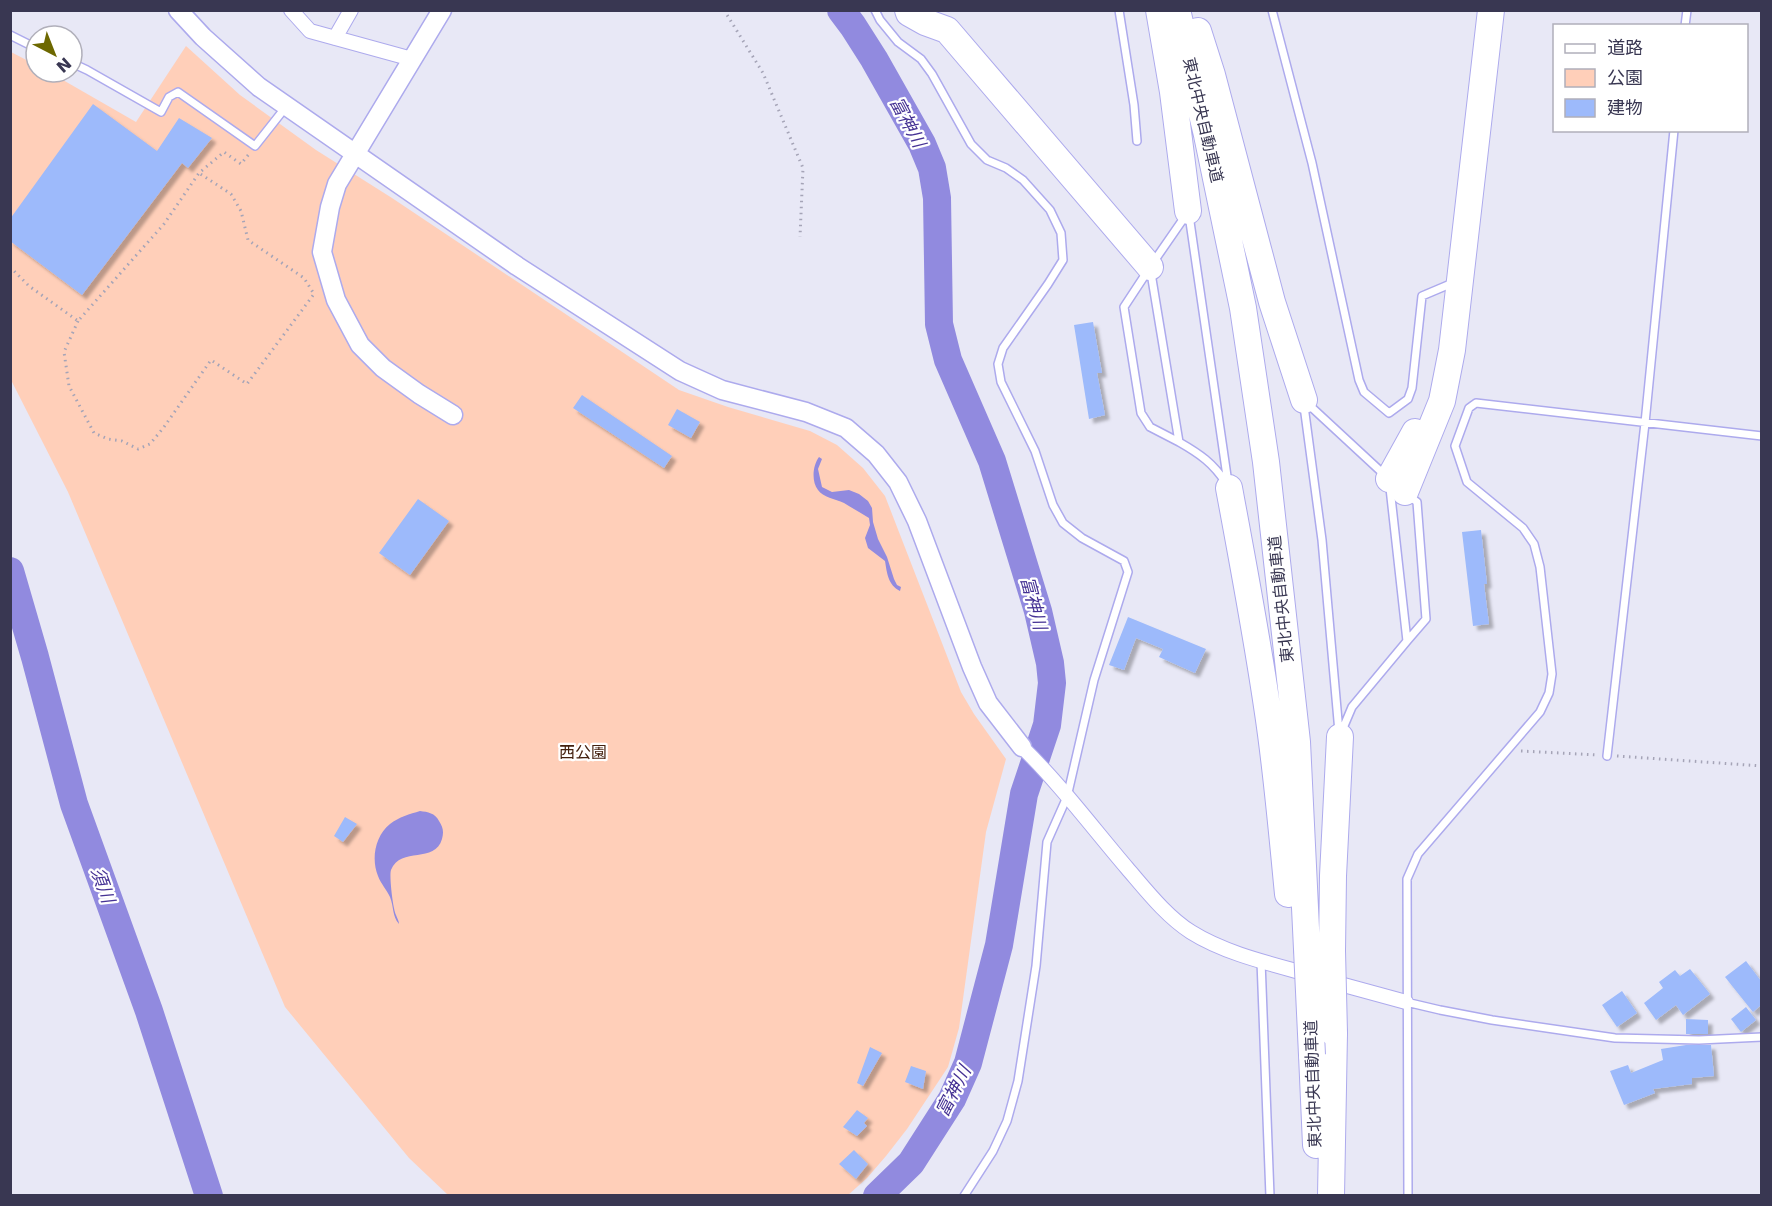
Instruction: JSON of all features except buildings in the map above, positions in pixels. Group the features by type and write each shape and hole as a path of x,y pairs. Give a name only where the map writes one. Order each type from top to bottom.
{"highway":[{"path":"908,10 909,13 925,22 947,30 1155,262"},
{"path":"953,10 958,23 1024,106 1155,262"},
{"path":"1159,10 1173,92 1188,211"},
{"name":"東北中央自動車道","path":"1177,10 1207,135 1243,308 1266,462 1297,742 1311,949 1308,1055 1322,1189"},
{"path":"1191,10 1212,75 1272,302 1304,400"},
{"path":"1397,486 1430,404 1441,344 1482,10"},
{"path":"1397,486 1442,401 1452,350 1491,10"},
{"path":"1229,488 1255,628 1280,801 1311,949 1334,1033 1322,1189"},
{"path":"1311,949 1333,876 1340,737"}],"street":[{"path":"178,10 202,37 259,87 517,266 680,371 722,390 806,412 846,428 876,454 898,482 917,521 972,667 988,703 1022,747 1050,774 1066,796 1166,912 1190,931 1210,942 1261,961 1406,1002"},
{"path":"291,10 310,31 412,59"},
{"path":"334,38 351,10"},
{"path":"442,10 337,184 330,207 322,252 336,300 360,345 383,368 453,415"}],"lane":[{"path":"875,10 898,42 921,59 932,74 971,144 987,160 1006,168 1023,180 1050,210 1061,233 1063,260 1003,348 998,364 1001,382 1035,452 1053,505 1063,523 1082,537 1124,561 1128,572 1094,680 1066,796 1047,842 1036,966 1018,1082 1007,1120 993,1151 964,1196"},
{"path":"1119,10 1134,105 1137,141"},
{"path":"1272,10 1312,163 1359,380 1364,392 1389,413 1408,399 1412,388 1422,296 1448,285"},
{"path":"10,35 24,42"},
{"path":"84,69 161,112 170,97 178,92 255,146 287,106"},
{"path":"1606,756 1645,423 1674,132"},
{"path":"1188,211 1124,307 1141,413 1150,427 1200,454 1216,468 1229,488"},
{"path":"1188,211 1229,488"},
{"path":"1155,262 1179,442"},
{"path":"1304,400 1417,502 1426,619 1352,707 1340,737"},
{"path":"1304,400 1322,540 1340,737"},
{"path":"1408,1196 1407,879 1418,854 1540,712 1549,693 1552,674 1540,567 1534,544 1523,528 1467,482 1455,446 1469,408 1476,403 1761,436"},
{"path":"1397,486 1407,641"},
{"path":"1261,961 1270,1196"},
{"path":"1406,1002 1482,1018 1615,1038 1699,1040 1761,1037"}],"path":[{"path":"724,10 762,73 803,168 800,237"},
{"path":"199,173 231,194 241,211 248,240 304,278 314,294 247,384 211,360 164,427 150,444 138,449 122,441 108,440 94,433 69,386 64,352 78,321 164,224 199,173 224,152 241,164 255,146"},
{"path":"10,267 29,286 78,321"},
{"path":"1506,751 1761,766"}],"green space":[{"name":"西公園","path":"186,46 240,95 316,150 392,198 679,390 810,431 837,445 863,468 885,496 961,692 1006,759 986,832 959,1028 948,1067 886,1156 847,1196 448,1195 409,1158 285,1007 68,492 11,380 11,52 24,59 24,84 70,84 136,122"}],"shaded area":[{"path":"819,457 822,459 818,469 822,487 832,492 849,490 868,501 872,508 878,539 894,579 901,587 900,591 887,574 885,561 868,548 865,538 870,525 869,518 818,490 814,482 814,473"},
{"path":"420,811 431,813 437,818 442,827 443,836 438,847 432,851 402,859 391,870 393,900 399,924 395,918 390,897 379,879 375,862 376,848 381,835 390,824"}],"waterway":[{"name":"富神川","path":"841,10 874,59 922,144 932,168 937,198 939,324 948,360 992,461 1038,611 1050,663 1052,683 1047,725 1024,794 999,945 968,1063 952,1099 911,1163 877,1196"},
{"name":"須川","path":"10,571 74,804 149,1011 209,1196"}]}
